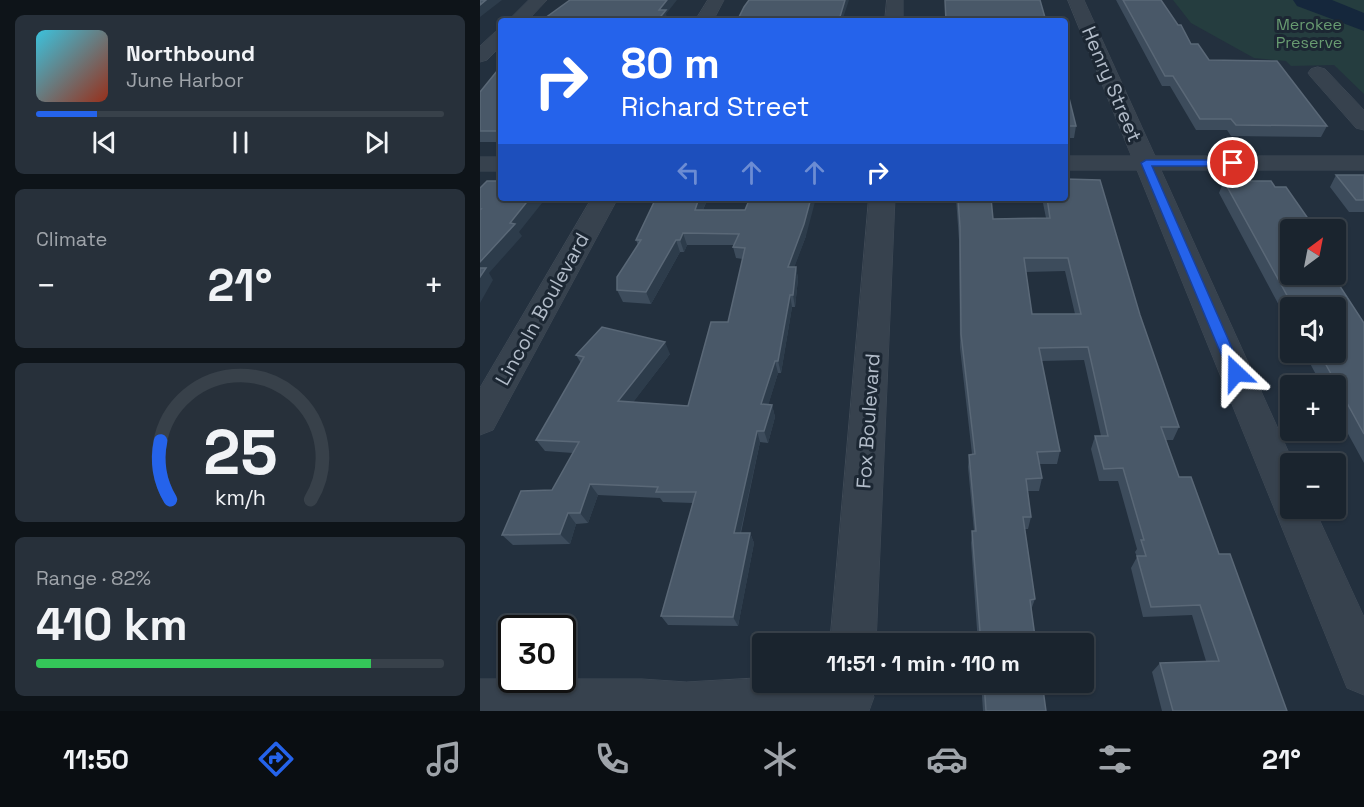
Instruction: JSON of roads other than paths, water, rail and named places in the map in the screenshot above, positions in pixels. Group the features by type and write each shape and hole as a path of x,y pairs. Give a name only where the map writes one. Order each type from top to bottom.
{"street":[{"path":"520,18 539,0"},
{"path":"706,18 716,0"},
{"path":"894,18 895,0"},
{"name":"Henry Street","path":"1076,0 1280,476"},
{"path":"480,56 498,39"},
{"path":"1318,73 1364,123"},
{"path":"1068,163 1364,163"},
{"path":"480,164 498,164"},
{"name":"Lincoln Boulevard","path":"480,420 602,201"},
{"name":"Fox Boulevard","path":"854,633 882,201"},
{"path":"1299,519 1364,671"},
{"path":"480,704 642,703 688,709 850,697"}],"waterway":[{"path":"1306,0 1364,23"}],"park label":[{"name":"Merokee Preserve","path":"1309,33"}]}
